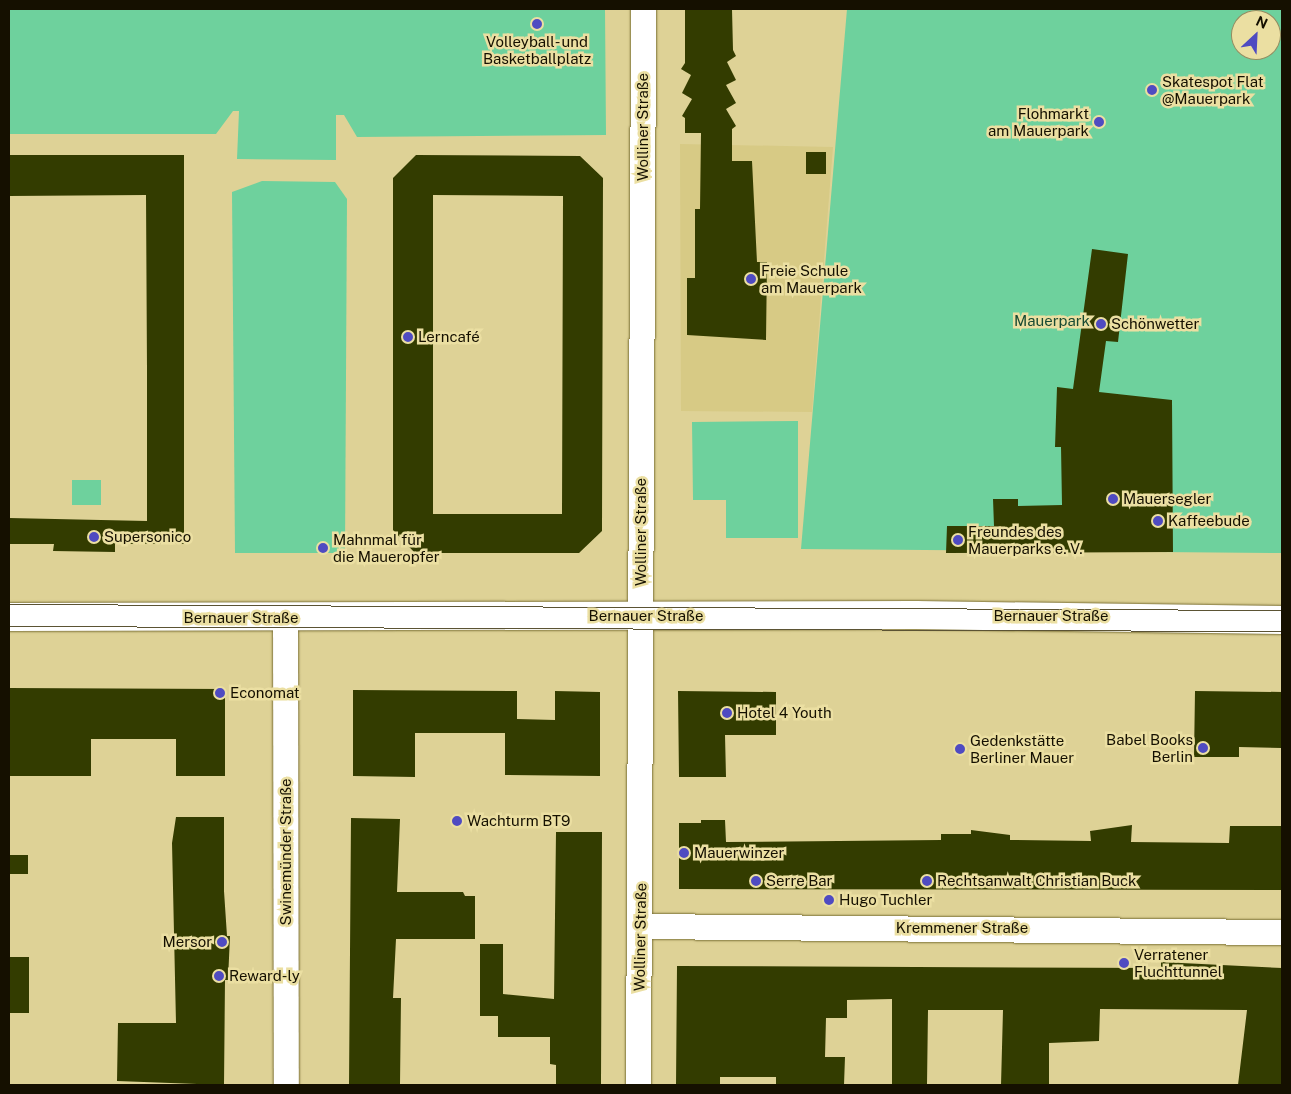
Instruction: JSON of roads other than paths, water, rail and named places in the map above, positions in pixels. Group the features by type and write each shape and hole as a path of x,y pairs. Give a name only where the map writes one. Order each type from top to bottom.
{"main road":[{"name":"Bernauer Straße","path":"9,618 916,615 1282,620"}],"street":[{"name":"Wolliner Straße","path":"638,1085 641,926 640,617 643,9"},
{"name":"Swinemünder Straße","path":"285,618 286,1085"},
{"name":"Kremmener Straße","path":"641,926 1282,932"}],"tram line":[{"path":"9,604 1282,610"},
{"path":"9,626 1282,631"}],"place":[{"name":"Volleyball- und Basketballplatz","path":"537,24"},
{"name":"Skatespot Flat @Mauerpark","path":"1152,90"},
{"name":"Flohmarkt am Mauerpark","path":"1099,122"},
{"name":"Freie Schule am Mauerpark","path":"751,279"},
{"name":"Schönwetter","path":"1101,324"},
{"name":"Lerncafé","path":"408,337"},
{"name":"Mauersegler","path":"1113,499"},
{"name":"Kaffeebude","path":"1158,521"},
{"name":"Supersonico","path":"94,537"},
{"name":"Freundes des Mauerparks e. V.","path":"958,540"},
{"name":"Mahnmal für die Maueropfer","path":"323,548"},
{"name":"Economat","path":"220,693"},
{"name":"Hotel 4 Youth","path":"727,713"},
{"name":"Babel Books Berlin","path":"1203,748"},
{"name":"Gedenkstätte Berliner Mauer","path":"960,749"},
{"name":"Wachturm BT9","path":"457,821"},
{"name":"Mauerwinzer","path":"684,853"},
{"name":"Serre Bar","path":"756,881"},
{"name":"Rechtsanwalt Christian Buck","path":"927,881"},
{"name":"Hugo Tuchler","path":"829,900"},
{"name":"Mersor","path":"222,942"},
{"name":"Verratener Fluchttunnel","path":"1124,963"},
{"name":"Reward-ly","path":"219,976"}],"park label":[{"name":"Mauerpark","path":"1052,321"}]}
